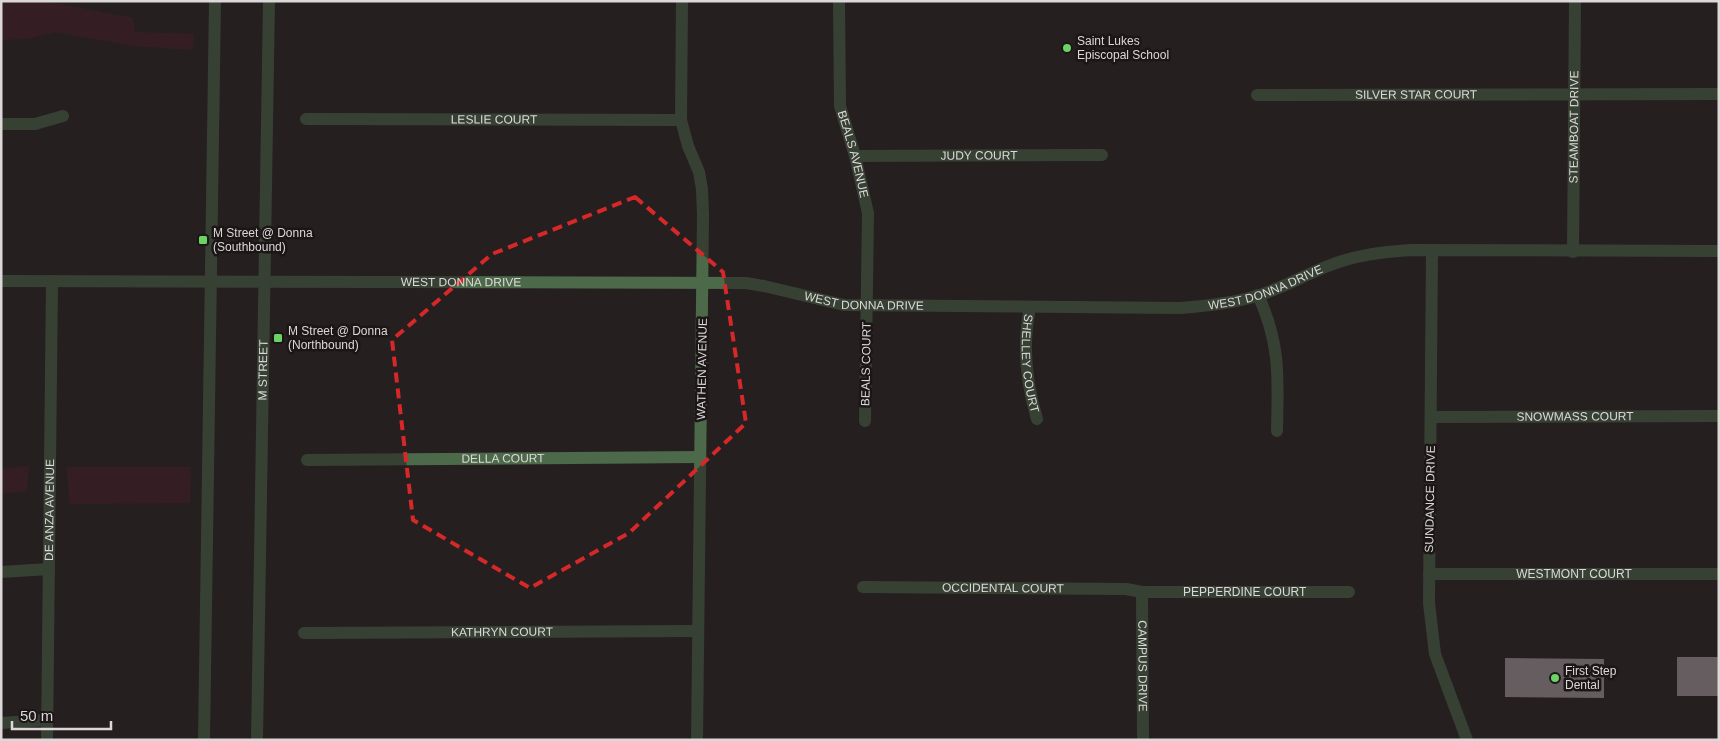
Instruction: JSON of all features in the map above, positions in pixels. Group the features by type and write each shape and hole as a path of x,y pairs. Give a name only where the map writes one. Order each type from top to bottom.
{"street":[{"path":"204,740 215,1"},
{"name":"M STREET","path":"257,740 269,1"},
{"name":"WATHEN AVENUE","path":"682,1 681,120 688,146 699,172 702,189 703,283 697,740"},
{"name":"BEALS AVENUE","path":"838,1 840,106 855,156 868,213 867,306"},
{"name":"STEAMBOAT DRIVE","path":"1573,252 1575,1"},
{"name":"SILVER STAR COURT","path":"1257,96 1719,94"},
{"path":"1,124 35,124 63,116"},
{"name":"LESLIE COURT","path":"306,119 681,120"},
{"name":"JUDY COURT","path":"855,156 1102,155"},
{"name":"WEST DONNA DRIVE","path":"1,280 746,283 844,305 1030,308 1204,307 1258,295 1328,266 1358,256 1379,252 1411,250 1432,252 1719,251"},
{"name":"SUNDANCE DRIVE","path":"1432,252 1429,603 1435,654 1467,740"},
{"name":"DE ANZA AVENUE","path":"47,740 52,281"},
{"path":"1258,295 1272,330 1276,349 1278,377 1277,432"},
{"name":"BEALS COURT","path":"865,421 867,306"},
{"name":"SHELLEY COURT","path":"1030,308 1026,324 1026,376 1037,419"},
{"name":"SNOWMASS COURT","path":"1431,417 1719,416"},
{"name":"DELLA COURT","path":"307,460 700,457"},
{"path":"1,572 49,568"},
{"name":"WESTMONT COURT","path":"1430,574 1719,574"},
{"name":"OCCIDENTAL COURT","path":"864,587 1126,589 1142,592"},
{"name":"PEPPERDINE COURT","path":"1142,592 1349,592"},
{"name":"CAMPUS DRIVE","path":"1142,592 1143,740"},
{"name":"KATHRYN COURT","path":"304,633 698,631"},
{"path":"1,722 47,720"}],"highlighted area":[{"path":"635,197 723,272 746,423 629,533 530,588 413,520 392,340 492,254"}],"shaded area":[{"path":"1,1 46,1 133,18 135,32 194,34 193,50 133,46 56,32 27,39 1,40"},
{"path":"29,466 27,491 1,494 1,469"},
{"path":"67,467 191,467 190,503 69,504"}],"building":[{"path":"1677,657 1719,657 1719,696 1677,696"},
{"name":"First Step Dental","path":"1505,658 1604,659 1604,698 1505,697"}],"place":[{"name":"Saint Lukes Episcopal School","path":"1067,48"},
{"name":"M Street @ Donna (Southbound)","path":"203,240"},
{"name":"M Street @ Donna (Northbound)","path":"278,338"},
{"name":"First Step Dental","path":"1555,678"}]}
